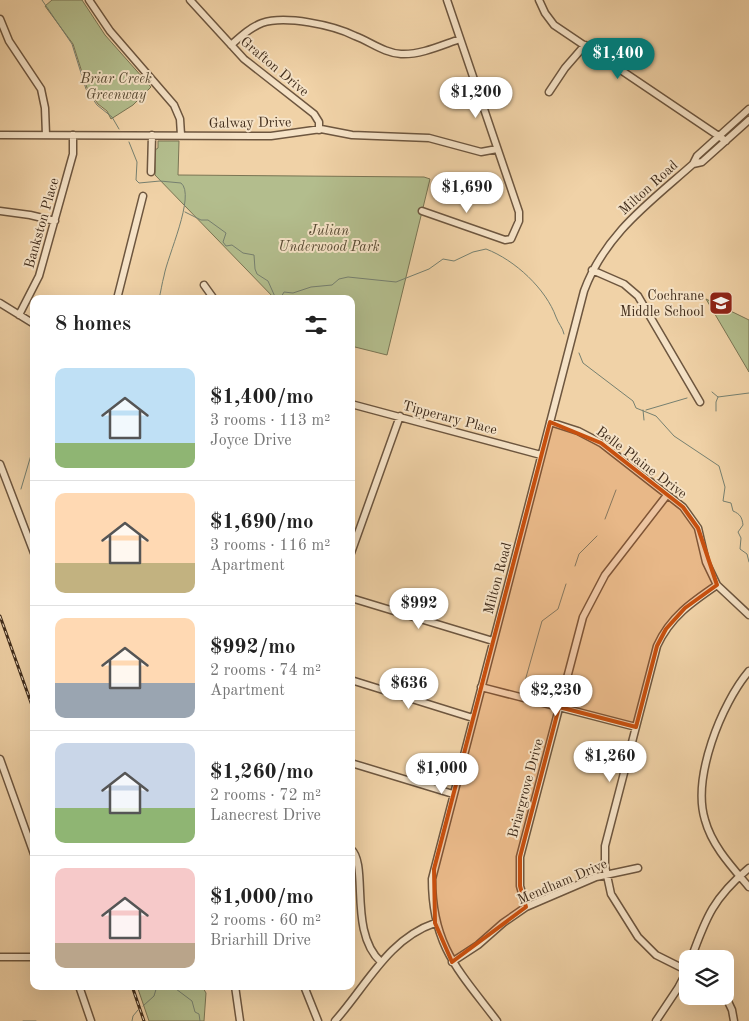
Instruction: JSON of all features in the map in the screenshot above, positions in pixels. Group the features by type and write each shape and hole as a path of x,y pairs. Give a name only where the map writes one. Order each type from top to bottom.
{"street":[{"path":"89,0 110,31 174,105 180,119 181,136"},
{"name":"Grafton Drive","path":"190,0 244,59 314,114 317,118 319,130"},
{"path":"422,211 482,230 497,238 511,239 519,221 519,212 447,0"},
{"path":"539,0 550,20 720,135 726,141"},
{"path":"0,19 9,41 41,89 45,108 46,135"},
{"path":"231,45 253,27 277,20 336,29 353,34 385,50 400,54 417,53 460,39"},
{"path":"549,92 565,68 585,45"},
{"name":"Milton Road","path":"496,1021 452,962 442,942 435,923 432,879 584,290 592,270 607,245 622,227 693,164 697,156 749,109"},
{"name":"Milton Road","path":"693,164 702,162 749,120"},
{"name":"Galway Drive","path":"0,134 271,136 319,130 352,135 429,138 481,152 497,149"},
{"name":"Bankston Place","path":"19,315 39,276 73,154 73,135"},
{"path":"151,172 152,135"},
{"path":"118,295 143,196"},
{"path":"0,211 55,221"},
{"path":"592,270 624,284 638,296 700,402"},
{"path":"204,285 211,295"},
{"path":"0,303 30,322"},
{"name":"Tipperary Place","path":"355,405 541,455"},
{"path":"355,542 400,416"},
{"name":"Belle Plaine Drive","path":"550,422 578,431 601,444 688,512 698,528 706,562 717,585 749,615"},
{"path":"0,464 30,545"},
{"name":"Briargrove Drive","path":"526,907 520,886 520,857 583,617 605,575 667,495"},
{"path":"26,536 30,534"},
{"path":"679,966 656,955 638,937 611,894 604,846 651,666 663,634 678,614 717,585"},
{"path":"355,599 493,641"},
{"path":"749,671 730,697 720,719 703,782 702,798 705,823 714,841 749,887"},
{"path":"355,681 473,718"},
{"path":"481,687 636,727"},
{"path":"0,759 30,843"},
{"path":"355,764 453,794"},
{"path":"355,853 359,863 359,898 363,926 373,953 381,962"},
{"name":"Mendham Drive","path":"452,962 478,945 503,923 526,907 607,874 638,868"},
{"path":"695,950 711,909 724,892 749,868"},
{"path":"335,1021 381,962 401,941 435,923"},
{"path":"0,957 30,957"},
{"path":"656,1021 679,986"},
{"path":"80,990 91,1021"},
{"path":"236,990 240,1021"},
{"path":"306,990 318,1021"},
{"path":"730,1005 734,1021"}],"highlighted area":[{"path":"550,422 601,443 683,507 698,528 717,585 685,608 666,629 657,646 636,727 559,707 520,857 520,886 526,907 452,962 435,923 434,869"}],"green space":[{"name":"Briar Creek Greenway","path":"52,0 82,0 105,35 151,87 133,105 111,119 107,111 98,104 87,88 73,44 45,6"},
{"name":"Julian Underwood Park","path":"158,141 179,141 178,175 424,177 430,179 387,355 355,347 355,295 271,295 155,175 155,150 158,148"},
{"path":"706,299 749,320 749,372"},
{"path":"138,990 204,990 206,993 204,1021 149,1021"}],"waterway":[{"path":"42,0 72,44 86,89 97,105 112,117 119,129"},
{"path":"129,142 137,162 136,180 139,183 160,181 181,183 185,190 183,213 166,267 160,295"},
{"path":"185,212 201,220 208,220 226,233 223,242 226,246 232,245 243,253 254,255 257,274 268,281 274,295"},
{"path":"282,295 284,292 293,293 311,287 332,285 339,279 348,277 396,282 429,269 443,259 454,261 473,252 486,249 508,260 537,286 551,306 564,334"},
{"path":"579,353 583,363 633,401 636,408 656,416 674,436 719,466 725,487 723,501 731,503 733,511 741,518 743,525 738,532 741,538 740,549 747,554 749,562"},
{"path":"712,392 718,397 749,393"},
{"path":"716,411 718,397"},
{"path":"646,410 687,398"},
{"path":"643,410 644,420"},
{"path":"21,489 30,459"},
{"path":"605,519 616,490"},
{"path":"575,566 579,554 597,536"},
{"path":"523,688 542,621 558,609 566,584"},
{"path":"143,1006 154,996 156,990"},
{"path":"177,990 192,1001 195,1012 199,1014 200,1021"},
{"path":"132,1021 133,1016 138,1010"},
{"path":"23,1021 36,1021"}],"railway":[{"path":"0,616 30,700"},
{"path":"133,990 144,1021"}],"place":[{"name":"Cochrane Middle School","path":"721,303"}]}
